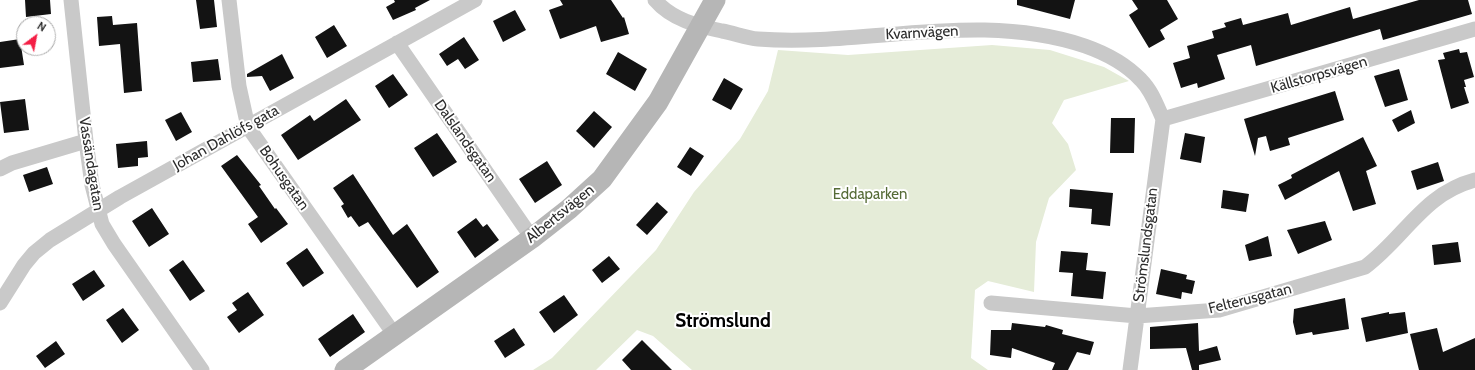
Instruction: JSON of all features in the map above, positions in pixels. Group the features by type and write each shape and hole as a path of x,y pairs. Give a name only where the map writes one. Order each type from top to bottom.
{"street":[{"name":"Vassändagatan","path":"71,0 86,141 98,212 102,224 114,244 202,370"},
{"name":"Bohusgatan","path":"229,0 239,86 248,127 394,334"},
{"name":"Johan Dahlöfs gata","path":"0,303 34,253 50,240 98,212 120,197 475,0"},
{"name":"Kvarnvägen","path":"655,0 660,6 686,22 756,39 795,40 995,29 1036,33 1097,51 1131,70 1151,92 1162,119"},
{"name":"Albertsvägen","path":"345,370 532,238 569,209 602,179 658,102 715,0"},
{"name":"Källstorpsvägen","path":"1162,119 1475,29"},
{"name":"Dalslandsgatan","path":"397,44 532,238"},
{"name":"Strömslundsgatan","path":"1130,370 1162,119"},
{"path":"0,169 12,163 86,141"},
{"name":"Felterusgatan","path":"990,303 1137,316 1219,310 1365,267 1384,253 1430,202 1459,184 1475,180"}],"green space":[{"name":"Eddaparken","path":"992,45 1050,50 1104,67 1129,81 1064,100 1052,123 1068,144 1076,170 1049,198 1036,242 1034,292 988,281 975,290 971,358 988,370 692,370 653,336 637,330 596,370 533,370 552,358 656,250 694,192 740,139 768,91 778,50 848,55"}],"building":[{"path":"25,0 50,0 51,14 26,16"},
{"path":"196,0 214,0 217,27 200,29"},
{"path":"394,0 430,0 415,8 416,10 393,20 386,7 395,2"},
{"path":"560,0 611,0 623,18 624,17 629,34 601,42 596,26 560,39 549,10 563,5"},
{"path":"1017,0 1075,0 1070,19 1017,5"},
{"path":"1132,0 1167,0 1178,19 1160,30 1165,39 1149,48 1129,15 1138,9"},
{"path":"1419,0 1468,0 1472,14 1383,40 1380,29 1256,66 1251,45 1217,55 1225,79 1198,88 1197,83 1181,88 1173,63 1190,58 1187,46 1214,38 1212,31 1226,27 1224,23 1241,18 1243,25 1288,13 1291,25 1350,7 1353,19"},
{"path":"515,10 526,30 503,42 493,21"},
{"path":"112,16 113,25 137,23 142,91 124,93 120,44 99,46 97,17"},
{"path":"334,25 347,46 327,58 315,37"},
{"path":"464,37 479,60 465,69 458,59 447,66 439,54"},
{"path":"16,40 16,56 23,56 24,65 0,68 0,42"},
{"path":"1459,49 1460,53 1467,52 1474,77 1464,80 1466,87 1464,87 1469,103 1451,109 1438,60 1445,59 1443,53"},
{"path":"618,52 647,69 635,91 606,74"},
{"path":"282,54 294,78 270,91 262,76 247,77 247,74"},
{"path":"218,59 221,80 193,82 191,62"},
{"path":"1399,69 1408,100 1385,107 1374,76"},
{"path":"393,74 408,95 389,108 375,86"},
{"path":"724,78 743,89 731,110 712,100"},
{"path":"1335,91 1344,120 1288,138 1290,145 1270,151 1266,136 1258,138 1255,156 1244,119"},
{"path":"25,99 29,130 4,133 0,102"},
{"path":"346,99 361,120 298,160 281,135 310,115 314,121"},
{"path":"1411,110 1415,123 1398,132 1392,120"},
{"path":"594,111 612,127 594,148 576,131"},
{"path":"181,112 192,132 176,141 165,120"},
{"path":"1111,118 1135,118 1134,153 1110,153"},
{"path":"437,133 457,162 433,177 414,148"},
{"path":"1185,133 1205,137 1201,163 1180,159"},
{"path":"1363,137 1377,166 1366,171 1376,204 1353,211 1339,171 1285,200 1278,185 1292,178 1291,175"},
{"path":"147,141 148,157 138,158 138,166 118,168 116,144"},
{"path":"690,147 704,156 691,176 677,167"},
{"path":"237,155 261,185 259,186 275,209 276,208 288,224 261,243 248,224 258,217 221,166"},
{"path":"547,161 562,185 535,203 519,179"},
{"path":"1438,162 1444,181 1417,190 1411,171"},
{"path":"47,167 53,184 29,192 23,175"},
{"path":"353,174 393,235 407,224 439,272 417,288 368,222 359,227 351,216 348,218 341,206 344,204 333,188"},
{"path":"1070,189 1113,193 1110,226 1091,224 1092,209 1069,207"},
{"path":"1223,190 1249,194 1246,212 1221,208"},
{"path":"657,202 668,212 647,235 636,225"},
{"path":"152,208 169,234 149,247 132,221"},
{"path":"476,218 483,227 487,224 499,240 475,258 457,232"},
{"path":"1325,221 1332,240 1298,254 1287,230"},
{"path":"1268,236 1272,256 1249,261 1245,245"},
{"path":"1458,242 1461,262 1434,265 1432,245"},
{"path":"307,248 324,273 303,287 286,263"},
{"path":"1061,251 1088,253 1086,270 1106,272 1103,299 1071,296 1073,273 1059,272"},
{"path":"609,256 620,269 602,283 592,270"},
{"path":"183,260 205,291 190,301 169,270"},
{"path":"1161,269 1187,275 1186,279 1195,281 1192,294 1182,292 1181,299 1156,294"},
{"path":"94,270 105,286 83,301 72,284"},
{"path":"248,292 264,315 239,333 227,317 237,310 232,303"},
{"path":"564,295 578,315 554,333 539,312"},
{"path":"1345,298 1349,329 1313,335 1312,332 1296,335 1293,322 1294,309"},
{"path":"123,308 139,330 122,343 106,320"},
{"path":"1389,312 1389,314 1405,312 1408,333 1366,342 1361,318"},
{"path":"353,314 365,332 330,357 318,339"},
{"path":"1012,323 1045,327 1046,325 1063,330 1062,334 1094,342 1090,355 1077,352 1068,370 1052,370 1055,363 1012,348 1011,358 990,355 991,330 1011,330"},
{"path":"1198,323 1199,351 1217,346 1221,360 1199,365 1199,370 1192,370 1186,348 1150,349 1150,327"},
{"path":"514,328 525,345 505,358 494,341"},
{"path":"1437,328 1443,352 1475,338 1475,370 1419,370 1410,334"},
{"path":"642,340 672,370 631,370 622,360"},
{"path":"56,341 65,354 45,368 36,356"}],"district":[{"name":"Strömslund","path":"723,321"}]}
